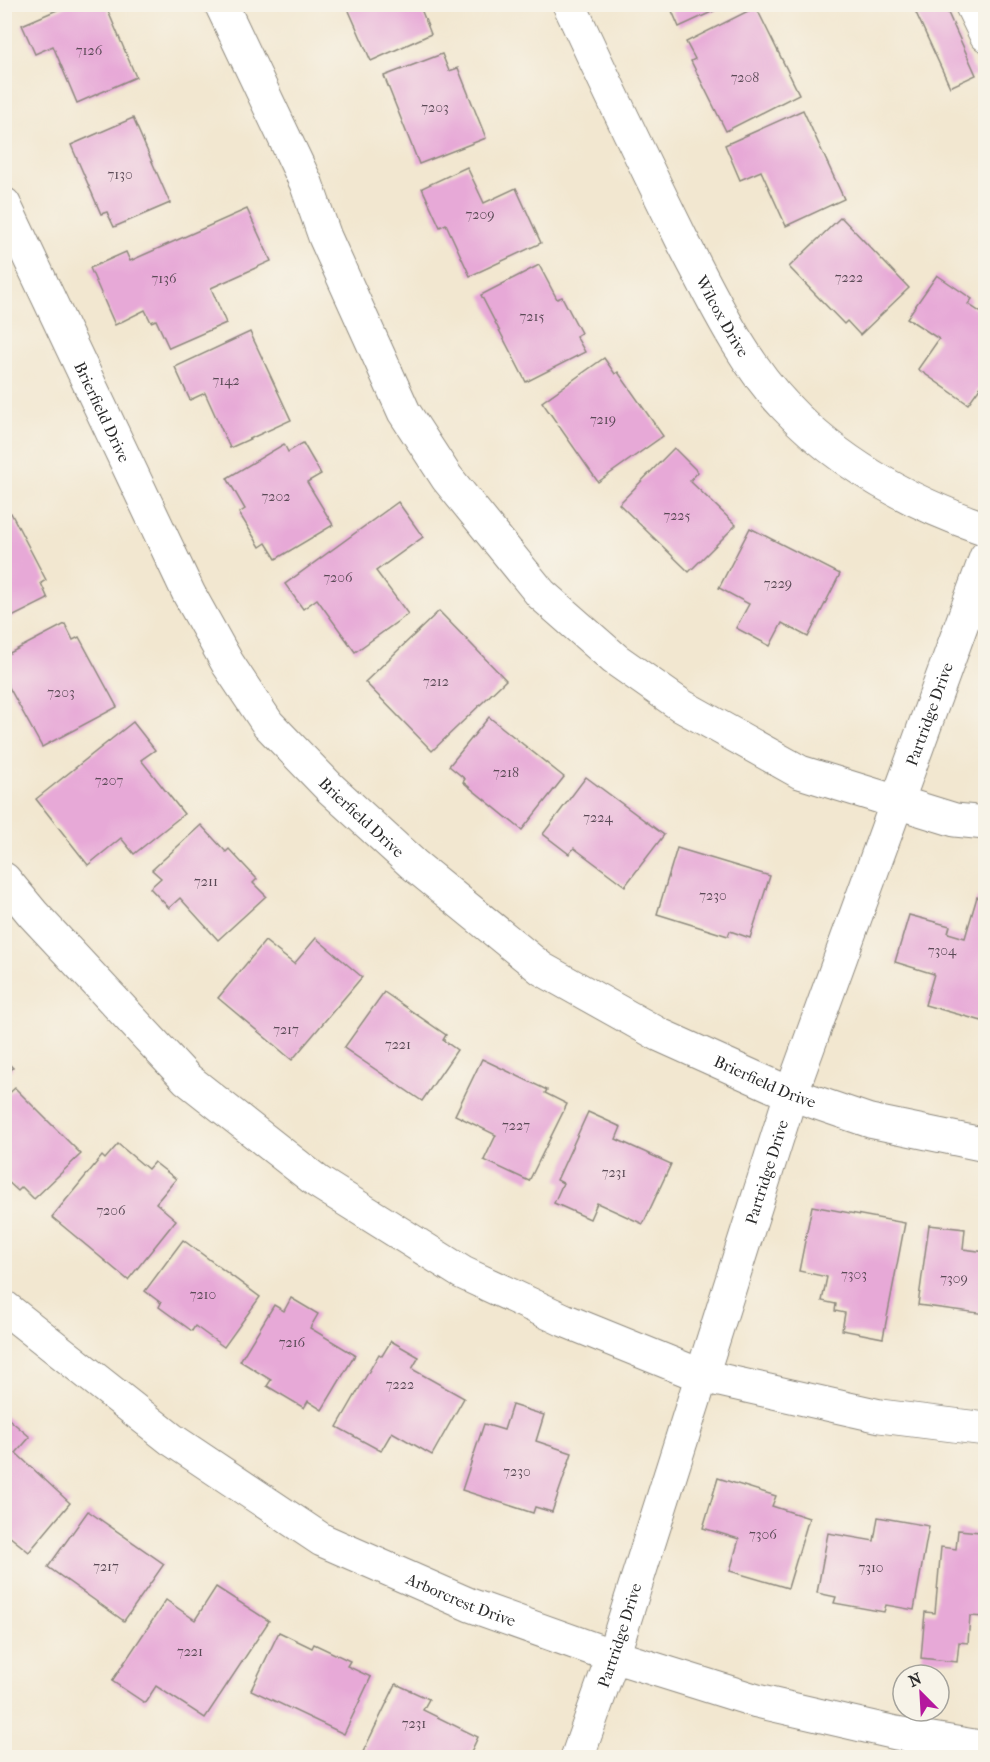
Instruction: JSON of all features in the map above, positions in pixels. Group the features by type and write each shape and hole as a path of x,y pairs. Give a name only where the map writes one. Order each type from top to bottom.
{"street":[{"path":"221,4 306,183 325,237 404,412 447,478 541,594 615,659 682,706 800,772 954,820 986,823"},
{"name":"Wilcox Drive","path":"569,4 713,301 751,364 786,407 833,451 890,488 949,516 986,529"},
{"path":"971,4 986,35"},
{"name":"Brierfield Drive","path":"4,204 189,594 228,664 268,724 330,788 413,864 542,969 660,1035 791,1094 870,1121 986,1145"},
{"name":"Partridge Drive","path":"577,1758 613,1656 791,1094 986,557"},
{"path":"4,879 33,914 187,1079 318,1182 463,1273 564,1320 702,1376 880,1416 986,1429"},
{"name":"Arborcrest Drive","path":"4,1307 171,1439 322,1540 470,1605 613,1656 769,1704 896,1734 986,1748"}],"building":[{"path":"71,4 105,4 136,77 77,103 53,46 35,54 22,25"},
{"path":"346,4 419,4 431,34 371,61"},
{"path":"669,4 729,4 679,27"},
{"path":"912,4 944,4 976,75 950,87"},
{"path":"756,7 799,94 726,131 691,61 695,59 686,42"},
{"path":"442,54 449,71 458,68 486,138 419,164 384,76"},
{"path":"803,110 844,199 786,226 761,171 740,180 725,145"},
{"path":"133,118 170,203 114,227 107,212 101,214 71,145"},
{"path":"467,167 484,203 516,188 541,243 470,276 446,224 440,227 422,188"},
{"path":"247,209 271,261 211,288 226,323 169,348 156,320 151,322 145,310 115,325 90,268 126,252 130,261"},
{"path":"841,217 909,288 860,335 847,321 844,324 789,267"},
{"path":"539,265 557,299 562,297 581,333 576,336 585,352 526,382 481,295"},
{"path":"937,275 972,299 968,304 986,316 986,379 968,404 918,369 939,339 907,318"},
{"path":"250,332 291,420 230,448 205,393 190,400 175,367"},
{"path":"604,358 615,374 618,372 663,436 598,482 542,402"},
{"path":"303,443 321,474 307,482 333,525 276,559 266,543 260,547 239,513 245,509 227,478 284,444 288,452"},
{"path":"674,448 698,472 690,481 736,525 689,572 619,504"},
{"path":"398,502 423,537 376,571 408,614 355,652 317,599 303,609 285,584"},
{"path":"11,513 46,580 41,583 48,599 4,621 4,516"},
{"path":"750,528 840,574 808,637 782,623 770,646 736,628 749,604 719,588"},
{"path":"439,611 506,680 432,751 365,682"},
{"path":"65,624 73,640 79,637 117,707 42,747 4,678 4,656"},
{"path":"489,717 564,777 522,830 463,782 465,779 449,766"},
{"path":"133,722 155,750 141,760 184,814 134,854 121,838 88,865 36,799"},
{"path":"586,777 664,835 625,886 574,848 569,854 543,834"},
{"path":"201,825 226,852 229,849 257,879 253,883 266,896 218,940 180,898 169,908 150,888 161,878 152,870"},
{"path":"677,848 770,876 750,938 730,931 728,936 657,914"},
{"path":"977,897 986,900 986,1008 982,1021 925,1005 934,974 895,962 909,915 950,926 948,933 965,938"},
{"path":"316,938 362,977 292,1060 218,998 265,941 294,964"},
{"path":"384,992 446,1035 443,1040 457,1050 422,1101 344,1048"},
{"path":"4,1059 13,1068 4,1076"},
{"path":"482,1059 547,1090 545,1093 567,1104 529,1181 484,1160 496,1135 455,1115"},
{"path":"15,1088 81,1154 34,1199 22,1187 18,1191 4,1178 4,1098"},
{"path":"588,1112 621,1127 616,1139 671,1164 643,1224 597,1203 590,1219 554,1203 563,1183 557,1180"},
{"path":"118,1144 148,1169 154,1162 176,1179 156,1203 176,1220 128,1280 52,1217 102,1156 105,1159"},
{"path":"812,1206 905,1223 883,1338 842,1330 845,1313 835,1311 836,1304 822,1301 827,1277 799,1271"},
{"path":"929,1225 965,1229 963,1249 986,1252 986,1314 918,1305"},
{"path":"183,1240 260,1297 224,1347 195,1326 192,1331 159,1307 161,1303 145,1291"},
{"path":"291,1298 318,1314 310,1328 355,1355 322,1410 308,1401 304,1408 267,1386 271,1380 240,1361 274,1305 284,1311"},
{"path":"391,1341 419,1357 412,1369 464,1398 432,1455 392,1432 381,1451 337,1427 379,1354 382,1356"},
{"path":"512,1405 544,1415 536,1441 572,1453 552,1512 535,1507 533,1513 462,1490 484,1424 504,1430"},
{"path":"4,1415 30,1437 16,1453 70,1503 29,1552 4,1532"},
{"path":"718,1478 776,1496 772,1506 809,1518 788,1588 730,1571 739,1539 703,1528"},
{"path":"88,1511 164,1564 124,1621 48,1567"},
{"path":"878,1517 929,1526 914,1610 886,1605 884,1612 834,1603 836,1597 817,1593 828,1533 874,1541"},
{"path":"958,1530 980,1532 979,1549 986,1550 986,1617 970,1616 968,1643 959,1642 957,1662 921,1658 925,1612 935,1613 941,1547 956,1549"},
{"path":"216,1587 269,1621 205,1718 156,1686 145,1703 112,1681 166,1600 195,1620"},
{"path":"279,1632 312,1648 314,1644 350,1661 347,1666 371,1677 344,1734 251,1690"},
{"path":"396,1684 429,1699 423,1710 478,1737 468,1758 374,1758 363,1752"}]}
